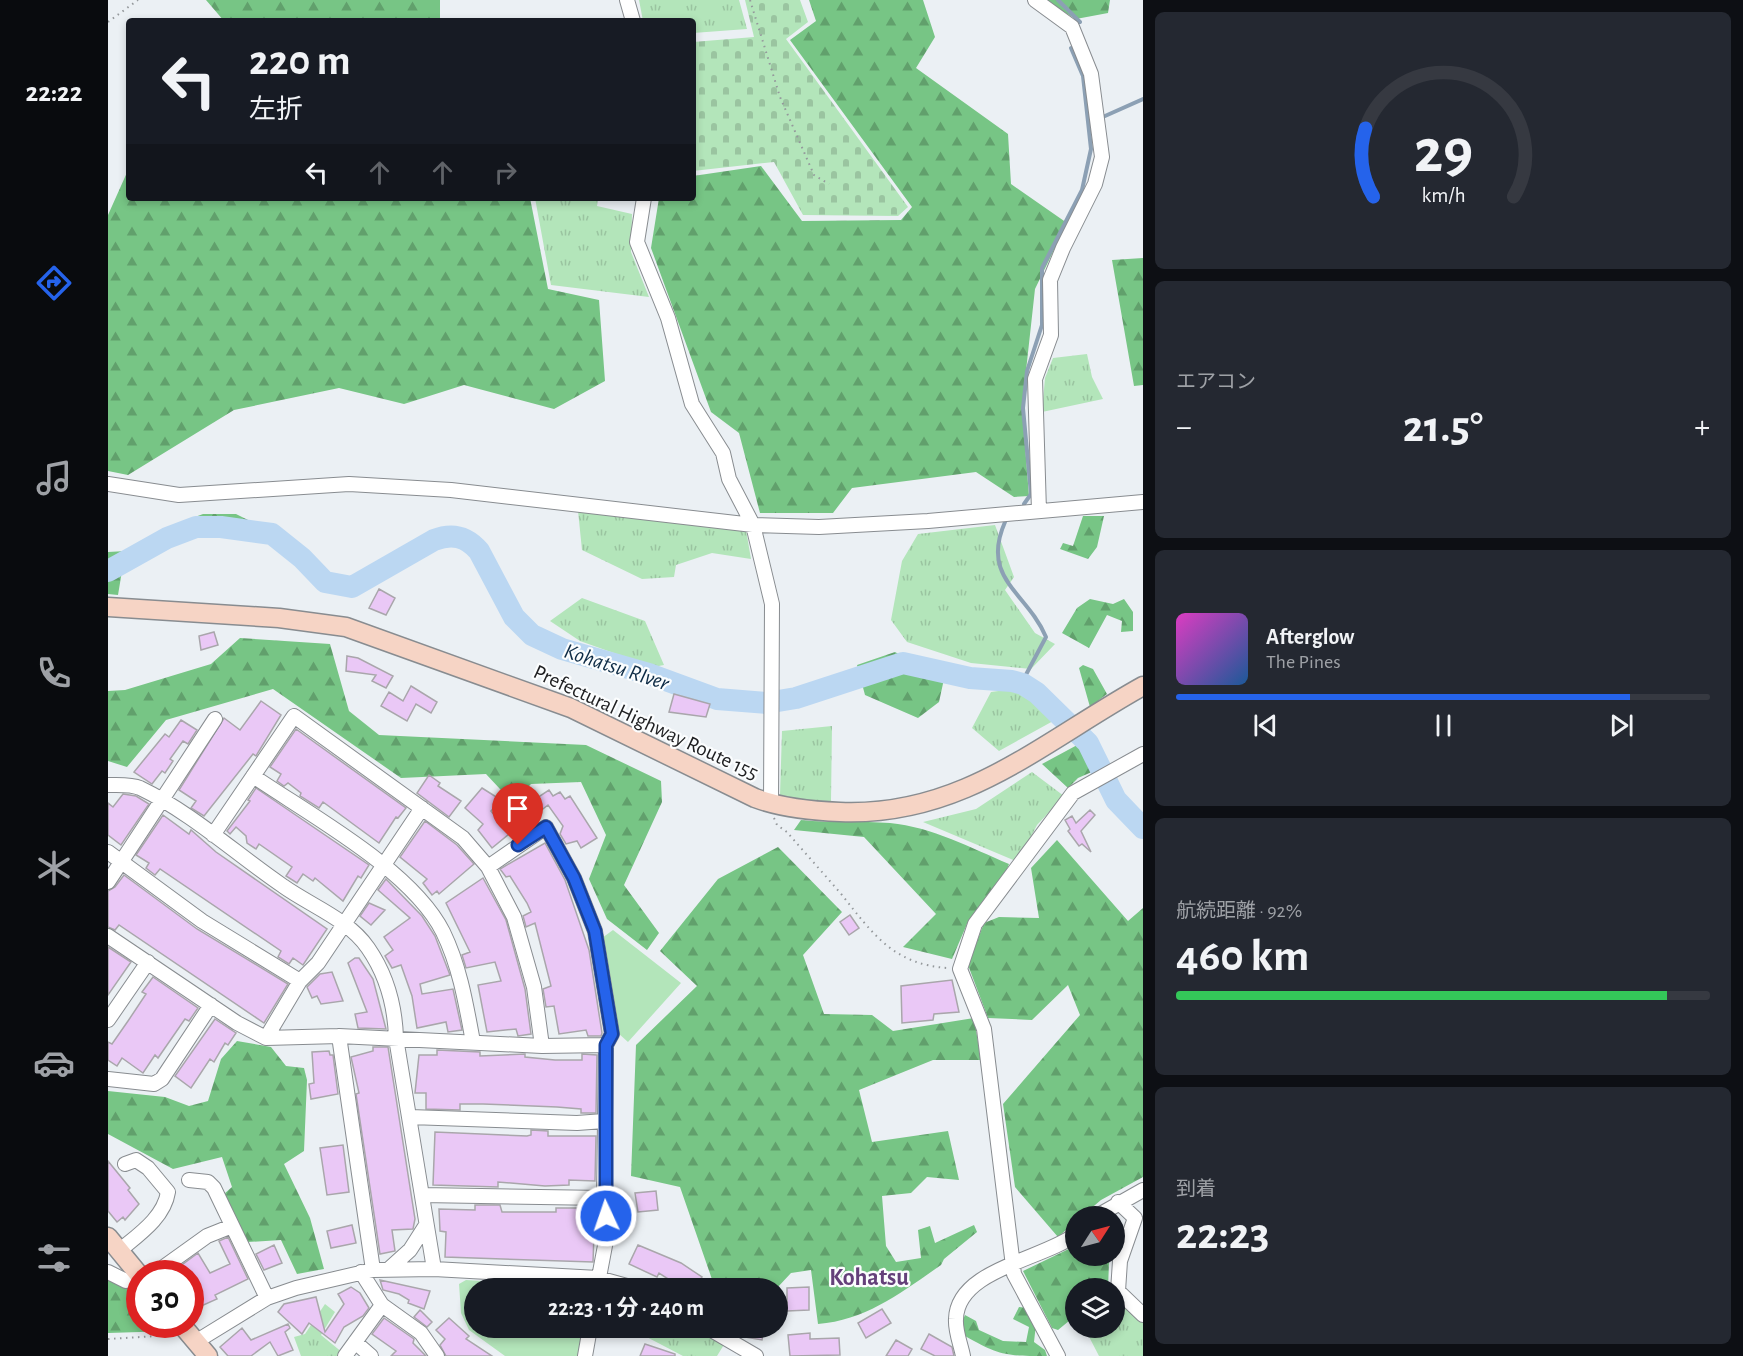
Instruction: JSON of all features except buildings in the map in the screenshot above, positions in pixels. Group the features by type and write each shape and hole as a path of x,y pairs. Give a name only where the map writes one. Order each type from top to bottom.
{"main road":[{"name":"Prefectural Highway Route 155","path":"108,607 279,618 346,627 571,708 771,804 844,813 902,810 944,798 994,776 1064,736 1143,686"},
{"path":"113,1244 126,1260"},
{"path":"194,1338 208,1356"}],"street":[{"path":"627,0 632,18"},
{"path":"1035,0 1072,27 1091,74 1102,157 1095,184 1063,248 1050,280 1051,334 1035,379 1039,511"},
{"path":"644,201 637,242 668,318 692,404 723,453 729,479 753,525 772,604 771,804"},
{"path":"108,484 179,495 349,484 440,489 753,525 819,527 1143,502"},
{"path":"213,835 294,716 463,838 488,867 514,917 534,987 542,1046"},
{"path":"108,882 164,802 215,719"},
{"path":"1058,1356 1029,1304 1013,1265 984,1029 960,969 975,924 1073,793 1102,775 1129,764 1143,754"},
{"path":"253,776 384,865 418,897 442,930 460,972 473,1042"},
{"path":"108,785 137,786 164,802 284,887 344,924 366,946 383,973 396,1020 396,1038 434,1269"},
{"path":"266,1038 300,981 318,963 422,807"},
{"path":"488,867 546,827 574,878 595,931 612,1034 606,1045 604,1121 604,1198 607,1234 598,1278"},
{"path":"108,852 202,921 300,981"},
{"path":"108,936 251,1032 266,1038 339,1036 542,1046 606,1045"},
{"path":"108,1020 148,962"},
{"path":"108,1079 154,1084 162,1079 211,1005"},
{"path":"339,1036 367,1271 382,1305 421,1333 437,1356"},
{"path":"410,1117 577,1123 604,1121"},
{"path":"113,1244 158,1215 166,1204 168,1192 148,1168 136,1160 125,1164"},
{"path":"189,1180 211,1184 267,1298"},
{"path":"1112,1206 1143,1190"},
{"path":"422,1195 604,1198"},
{"path":"1118,1202 1135,1218 1120,1261 1118,1291 1143,1315"},
{"path":"389,1269 410,1250 426,1225"},
{"path":"174,1260 207,1236 232,1227"},
{"path":"963,1356 956,1318 963,1298 985,1278 1065,1242"},
{"path":"197,1341 267,1298 296,1288 367,1271 434,1269 539,1278"},
{"path":"108,1272 126,1281"},
{"path":"345,1356 382,1305"},
{"path":"585,1356 588,1338"},
{"path":"725,1338 756,1356"},
{"path":"355,1342 371,1356"}],"path":[{"path":"108,22 138,0"},
{"path":"750,0 780,97 814,175 829,184"},
{"path":"771,804 777,825 787,832 834,886 871,934 897,955 931,967 960,969"},
{"path":"108,1339 126,1338"}],"green space":[{"path":"206,0 440,0 440,18 221,18"},
{"path":"639,0 739,0 747,29 696,33 696,18 642,18"},
{"path":"745,0 800,0 808,22 786,39 908,207 898,216 803,215 774,162 696,171 696,42 754,37"},
{"path":"809,0 923,0 935,37 916,68 1008,134 1011,184 1067,223 1035,289 1022,407 1029,496 1014,497 976,472 852,488 833,513 760,513 739,433 711,412 651,248 659,201 696,201 696,176 761,166 802,221 901,220 912,207 790,40 816,21"},
{"path":"1043,0 1110,0 1108,13 1076,19"},
{"path":"126,175 126,201 531,201 548,289 599,300 605,381 554,409 464,385 404,404 339,388 234,410 128,475 108,471 108,215"},
{"path":"536,201 598,201 597,206 632,214 631,252 649,297 551,285"},
{"path":"1143,258 1143,385 1134,386 1112,260"},
{"path":"1087,354 1092,377 1103,399 1042,412 1045,378 1053,358"},
{"path":"578,511 746,530 751,559 712,553 676,565 674,577 642,579 582,550"},
{"path":"203,514 236,514 266,529 259,543 218,533 192,534 122,571 118,595 108,594 108,552 126,551 168,527"},
{"path":"1083,516 1104,516 1097,547 1088,559 1060,549 1063,543 1073,546"},
{"path":"995,525 1014,577 1005,590 1035,633 1055,644 1031,669 971,663 907,642 891,620 902,561 918,534"},
{"path":"582,598 645,621 664,665 653,667 580,641 550,621"},
{"path":"1090,599 1113,604 1124,599 1133,612 1133,631 1121,632 1122,621 1107,615 1089,648 1062,633 1077,608"},
{"path":"240,638 330,644 349,711 379,735 586,745 661,781 662,802 624,885 659,933 647,950 607,919 589,879 606,835 581,782 531,784 513,803 486,774 401,778 273,689 166,720 127,767 108,761 108,691 125,690 211,664"},
{"path":"895,652 944,679 939,702 918,718 865,695 857,665"},
{"path":"1083,665 1093,669 1107,694 1090,707 1079,668"},
{"path":"1038,686 1064,715 999,751 972,728 991,692"},
{"path":"832,726 831,801 817,803 780,795 782,731"},
{"path":"1092,737 1110,764 1078,778 1068,788 1042,764"},
{"path":"1032,772 1064,796 1037,825 1018,862 923,822 976,809"},
{"path":"801,820 906,825 951,839 1009,864 1002,882 967,924 952,959 903,947 936,914 864,837 794,830"},
{"path":"1057,840 1128,921 1143,908 1143,1177 1094,1206 1065,1206 1065,1231 1058,1237 1015,1187 1003,1104 1080,1015 1068,985 1032,1020 988,1018 968,965 984,923 999,917 1039,918 1031,868"},
{"path":"778,847 842,912 803,955 824,1014 872,1015 893,1031 974,1018 981,1060 933,1060 859,1090 872,1142 948,1131 959,1180 927,1177 911,1193 882,1196 886,1246 896,1262 921,1258 918,1230 930,1226 935,1243 974,1225 977,1232 944,1259 941,1265 912,1285 868,1311 852,1317 818,1324 811,1270 791,1273 786,1278 712,1278 680,1187 631,1176 636,1045 697,986 660,951 718,879"},
{"path":"613,930 681,983 628,1042 618,1033 602,938"},
{"path":"237,1041 271,1047 286,1066 304,1068 307,1080 304,1151 284,1164 310,1218 324,1269 297,1274 281,1240 248,1242 224,1194 232,1187 222,1157 173,1169 108,1134 108,1091 165,1097 189,1106 208,1101 221,1059"},
{"path":"1065,1251 1065,1266 1109,1266 1108,1278 1065,1278 1065,1324 1058,1330 1052,1328 1023,1271"},
{"path":"108,1279 126,1284 126,1332 108,1333"},
{"path":"464,1281 464,1319 461,1313 459,1284"},
{"path":"325,1304 335,1312 321,1335 343,1353 340,1356 301,1356 294,1337 305,1334"},
{"path":"1019,1307 1028,1308 1036,1324 1034,1342 1045,1350 1047,1356 1004,1354 965,1336 962,1322 965,1315 976,1321 979,1330 1003,1341 1026,1342 1029,1327 1013,1319"},
{"path":"1125,1307 1143,1323 1143,1356 1099,1356 1090,1338 1125,1338"},
{"path":"480,1338 583,1338 581,1356 505,1356"},
{"path":"649,1338 716,1338 725,1343 717,1356 683,1356"}],"waterway":[{"path":"1058,0 1080,22"},
{"path":"1024,504 1031,494 1023,408 1027,371 1042,325 1042,268 1082,190 1091,149 1083,76 1071,48"},
{"path":"1105,116 1143,99"},
{"path":"1005,522 999,541 998,558 1002,572 1038,621 1046,637 1021,684"},
{"name":"Kohatsu RIver","path":"108,571 167,538 196,527 221,527 272,534 302,558 325,582 352,587 434,540 458,537 469,542 479,551 514,617 532,635 562,649 649,674 717,699 766,703 796,698 903,663 970,678 1023,684 1037,693 1088,743 1116,800 1143,828"}],"district":[{"name":"Kohatsu","path":"869,1277"}],"route":[{"path":"518,845 546,827 574,878 595,931 602,958 612,1034 606,1045 604,1198 606,1216"}]}
